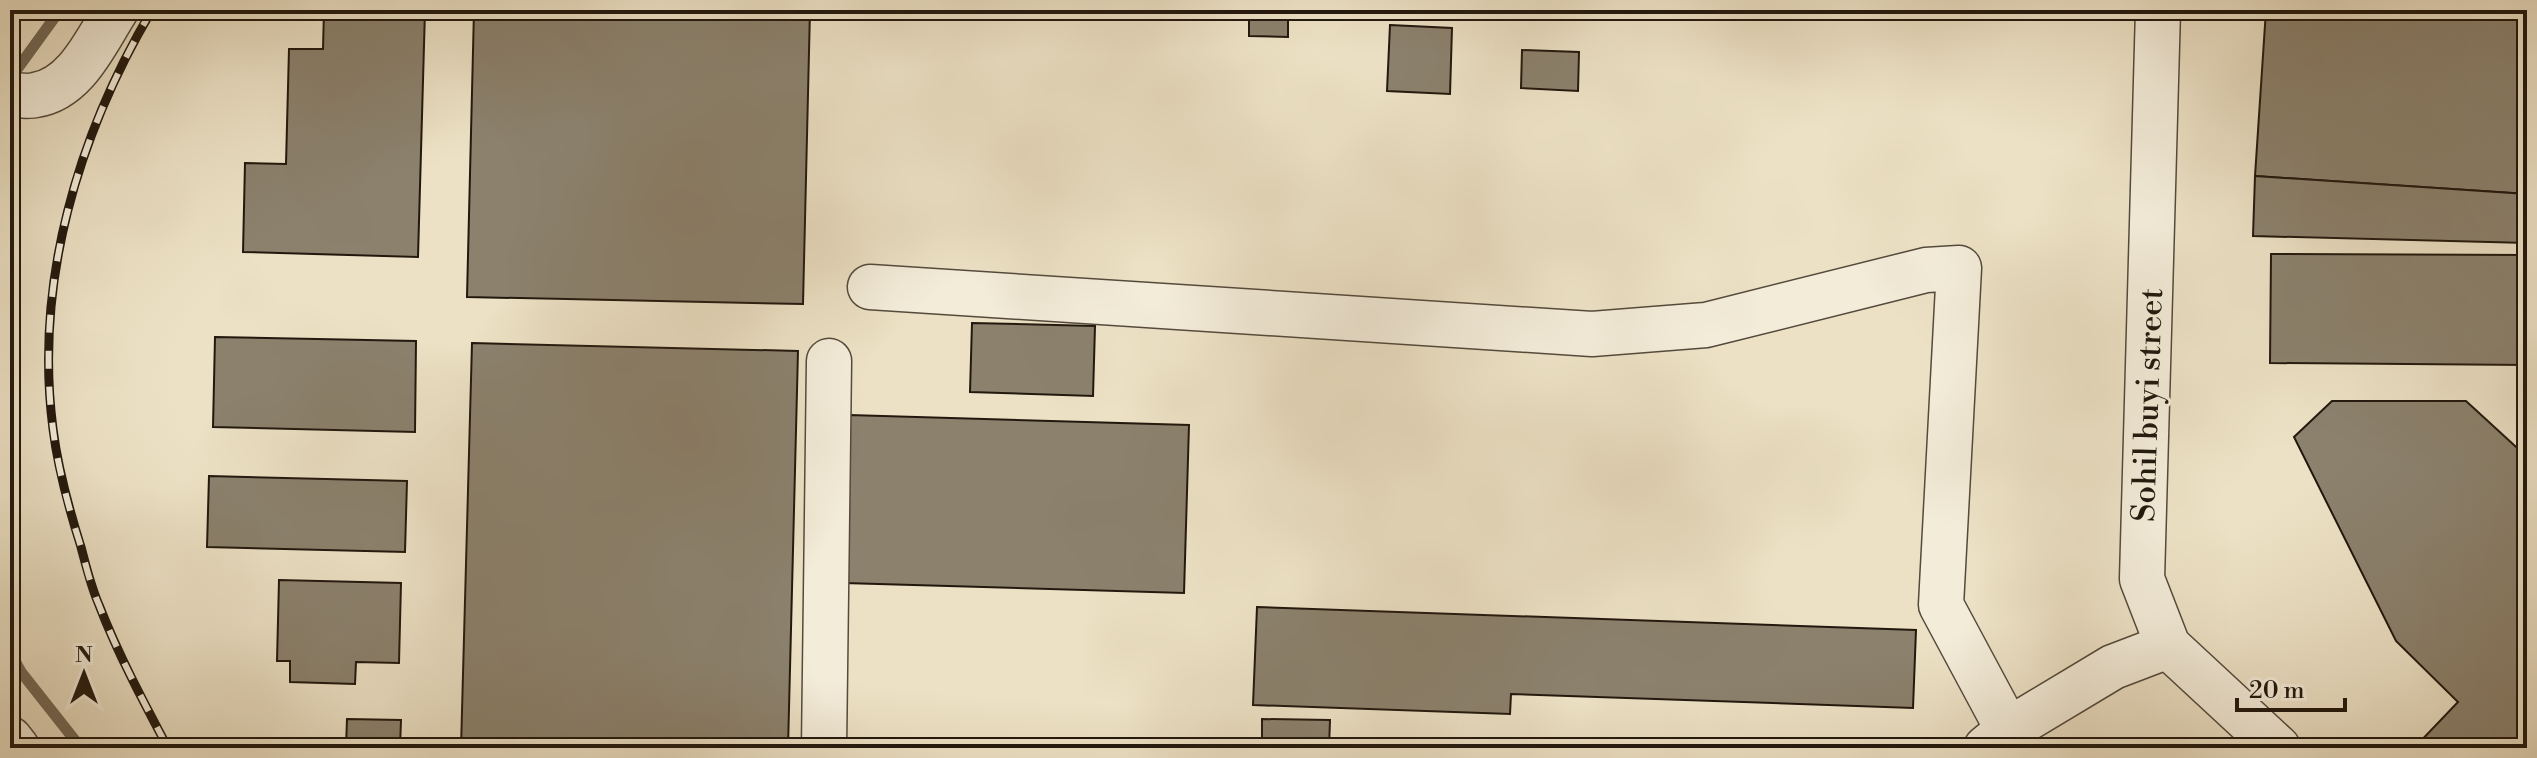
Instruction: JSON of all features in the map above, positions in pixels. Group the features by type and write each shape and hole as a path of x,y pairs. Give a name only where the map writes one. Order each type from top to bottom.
{"street":[{"path":"10,95 37,95 60,85 79,69 116,10"},
{"name":"Sohil buyi street","path":"2158,10 2142,579 2168,646 2278,748"},
{"path":"870,287 1592,334 1706,325 1926,270 1959,268 1941,605 1997,739 2113,667 2168,646"},
{"path":"824,748 829,361"},
{"path":"10,739 17,748"}],"building":[{"path":"324,10 425,10 418,257 243,252 245,163 286,164 289,49 323,49"},
{"path":"474,10 810,10 803,304 467,297"},
{"path":"1249,10 1288,10 1288,37 1249,36"},
{"path":"2266,10 2527,10 2527,194 2255,176"},
{"path":"1390,25 1452,28 1450,94 1387,91"},
{"path":"1522,50 1579,52 1578,91 1521,88"},
{"path":"2255,176 2527,194 2527,243 2253,236"},
{"path":"2271,254 2527,255 2527,365 2270,363"},
{"path":"972,323 1095,326 1093,396 970,392"},
{"path":"215,337 416,341 415,432 213,427"},
{"path":"472,343 798,351 788,748 461,748"},
{"path":"2332,401 2466,401 2527,457 2527,748 2414,748 2458,702 2396,641 2294,437"},
{"path":"849,415 1189,425 1184,593 844,583"},
{"path":"209,476 407,481 405,552 207,547"},
{"path":"279,580 401,583 399,663 356,662 355,684 290,682 290,661 277,661"},
{"path":"1257,607 1916,630 1913,708 1511,694 1510,714 1253,705"},
{"path":"347,719 401,720 400,748 346,748"},
{"path":"1262,719 1330,720 1329,748 1262,748"}],"waterway":[{"path":"10,79 60,10"},
{"path":"10,652 21,672 81,748"}],"railway":[{"path":"152,10 103,108 83,159 68,211 56,265 50,319 49,374 58,459 91,584 106,623 168,748"}]}
